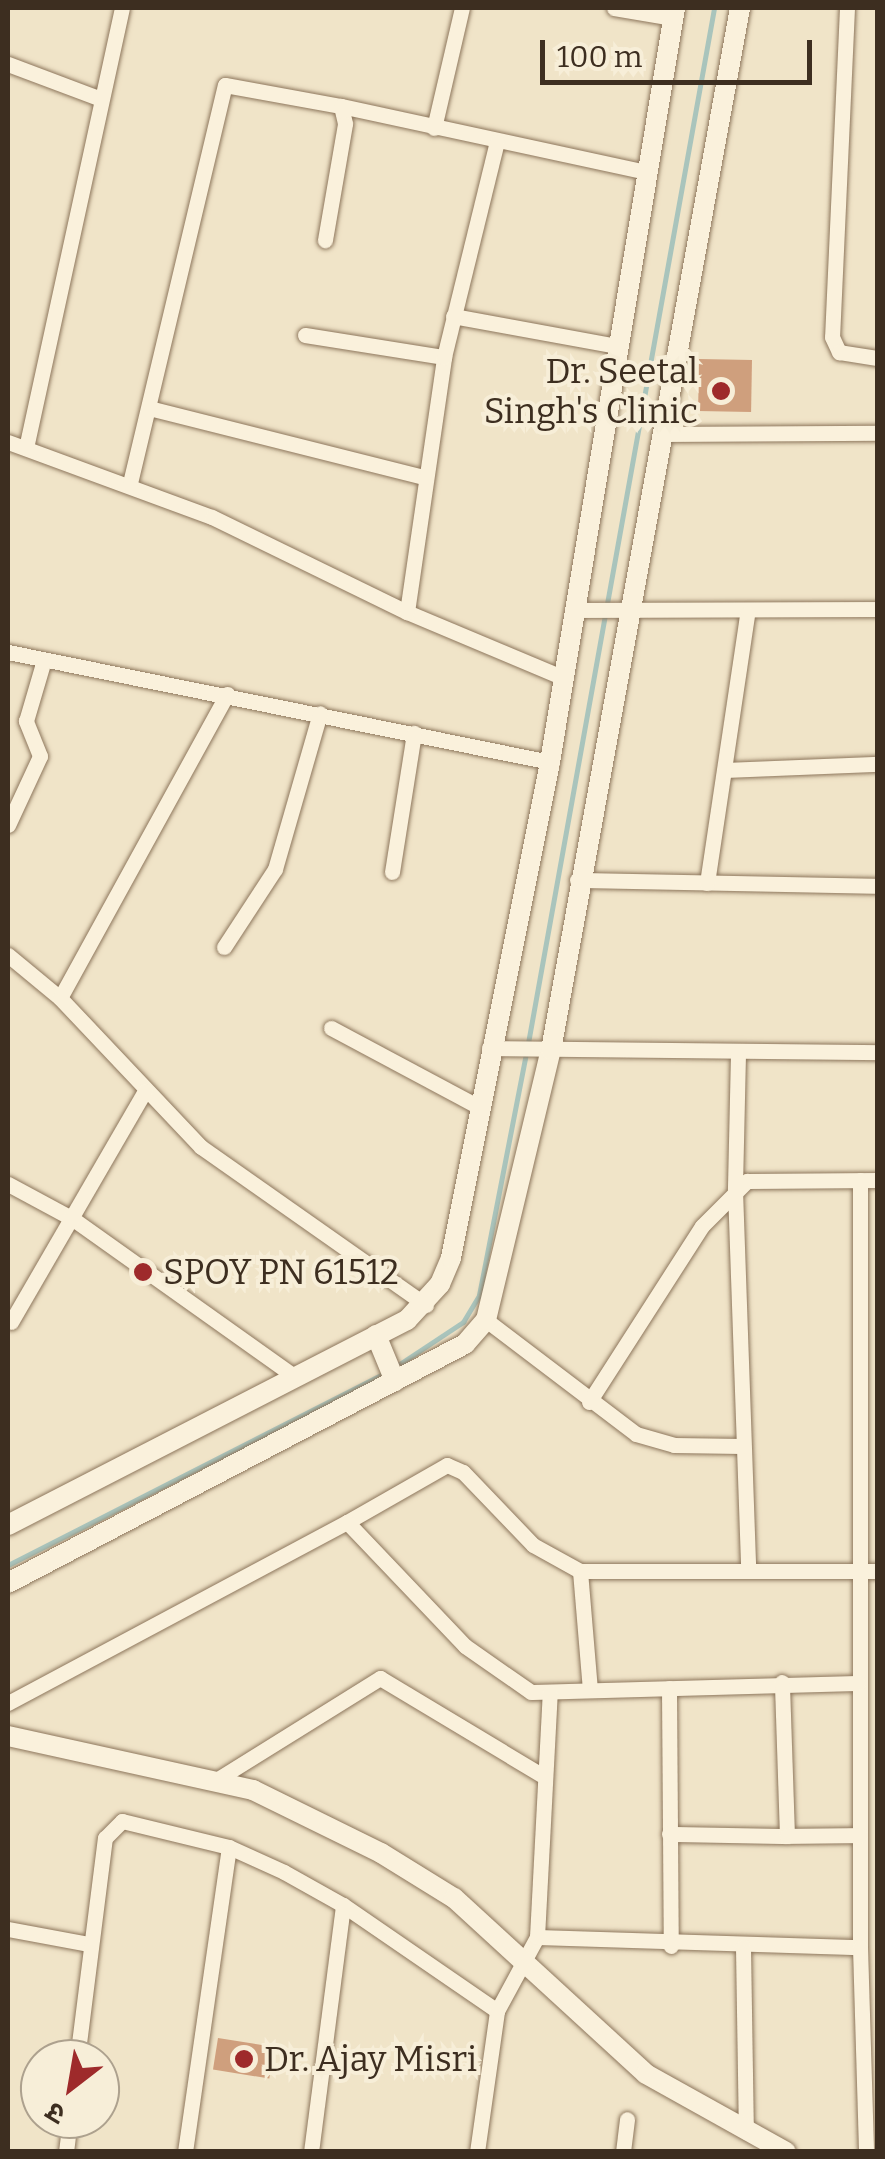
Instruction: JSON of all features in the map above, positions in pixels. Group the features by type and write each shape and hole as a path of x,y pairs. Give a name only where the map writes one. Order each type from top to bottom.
{"main road":[{"path":"8,1583 394,1377 465,1344 486,1320 577,880 627,614 667,434 740,8"},
{"path":"8,1525 294,1376 379,1342 426,1305 451,1258 479,1107 496,1048 550,762 562,676 585,610 616,346 674,13"},
{"path":"379,1342 394,1377"},
{"path":"8,1736 253,1790 381,1853 454,1898 518,1968 646,2074 786,2152"}],"street":[{"path":"26,448 122,8"},
{"path":"434,128 462,8"},
{"path":"614,8 674,13"},
{"path":"847,8 832,336 839,352 878,358"},
{"path":"8,64 101,99"},
{"path":"130,484 221,90 234,84 646,172"},
{"path":"325,240 345,124 341,106"},
{"path":"407,612 444,358 497,142"},
{"path":"453,316 616,346"},
{"path":"305,335 444,358"},
{"path":"149,408 424,477"},
{"path":"667,434 878,433"},
{"path":"8,442 130,484 407,612 562,676"},
{"path":"585,610 747,614 878,608"},
{"path":"706,883 747,614"},
{"path":"8,652 550,762"},
{"path":"8,820 40,756 26,720 44,660"},
{"path":"60,998 227,694"},
{"path":"224,947 275,869 320,713"},
{"path":"392,872 414,734"},
{"path":"726,770 878,764"},
{"path":"577,880 878,886"},
{"path":"8,955 60,998 144,1092 201,1147 426,1305"},
{"path":"331,1028 479,1107"},
{"path":"496,1048 738,1054 878,1052"},
{"path":"738,1054 734,1190 748,1570"},
{"path":"11,1322 144,1092"},
{"path":"589,1402 702,1226 734,1190 761,1176 878,1180"},
{"path":"860,1180 870,1571 858,1683 866,2152"},
{"path":"8,1184 73,1219 294,1376"},
{"path":"486,1320 589,1402 650,1439 742,1446"},
{"path":"8,1703 453,1465 533,1545 580,1572 870,1571"},
{"path":"347,1522 499,1675 531,1692 782,1682 858,1683"},
{"path":"580,1572 590,1690"},
{"path":"213,1782 380,1678 545,1777"},
{"path":"782,1682 787,1836"},
{"path":"669,1688 671,1946"},
{"path":"477,2152 499,2006 536,1937 550,1693"},
{"path":"79,2039 106,1838 116,1823 142,1824 229,1847 343,1905 499,2006"},
{"path":"669,1834 860,1835"},
{"path":"185,2152 229,1847"},
{"path":"311,2152 343,1905"},
{"path":"8,1930 90,1944"},
{"path":"536,1937 671,1946 860,1947"},
{"path":"743,1947 746,2132"},
{"path":"622,2152 627,2119"}],"building":[{"path":"699,359 752,360 751,412 698,411"},
{"name":"Dr. Ajay Misri","path":"218,2038 274,2047 269,2079 213,2070"}],"waterway":[{"path":"528,1043 714,8"},
{"path":"395,1367 463,1322 479,1295 526,1054"},
{"path":"8,1565 386,1372"}],"place":[{"name":"Dr. Seetal Singh's Clinic","path":"721,391"},
{"name":"SPOY PN 61512","path":"143,1272"},
{"name":"Dr. Ajay Misri","path":"244,2059"}]}
